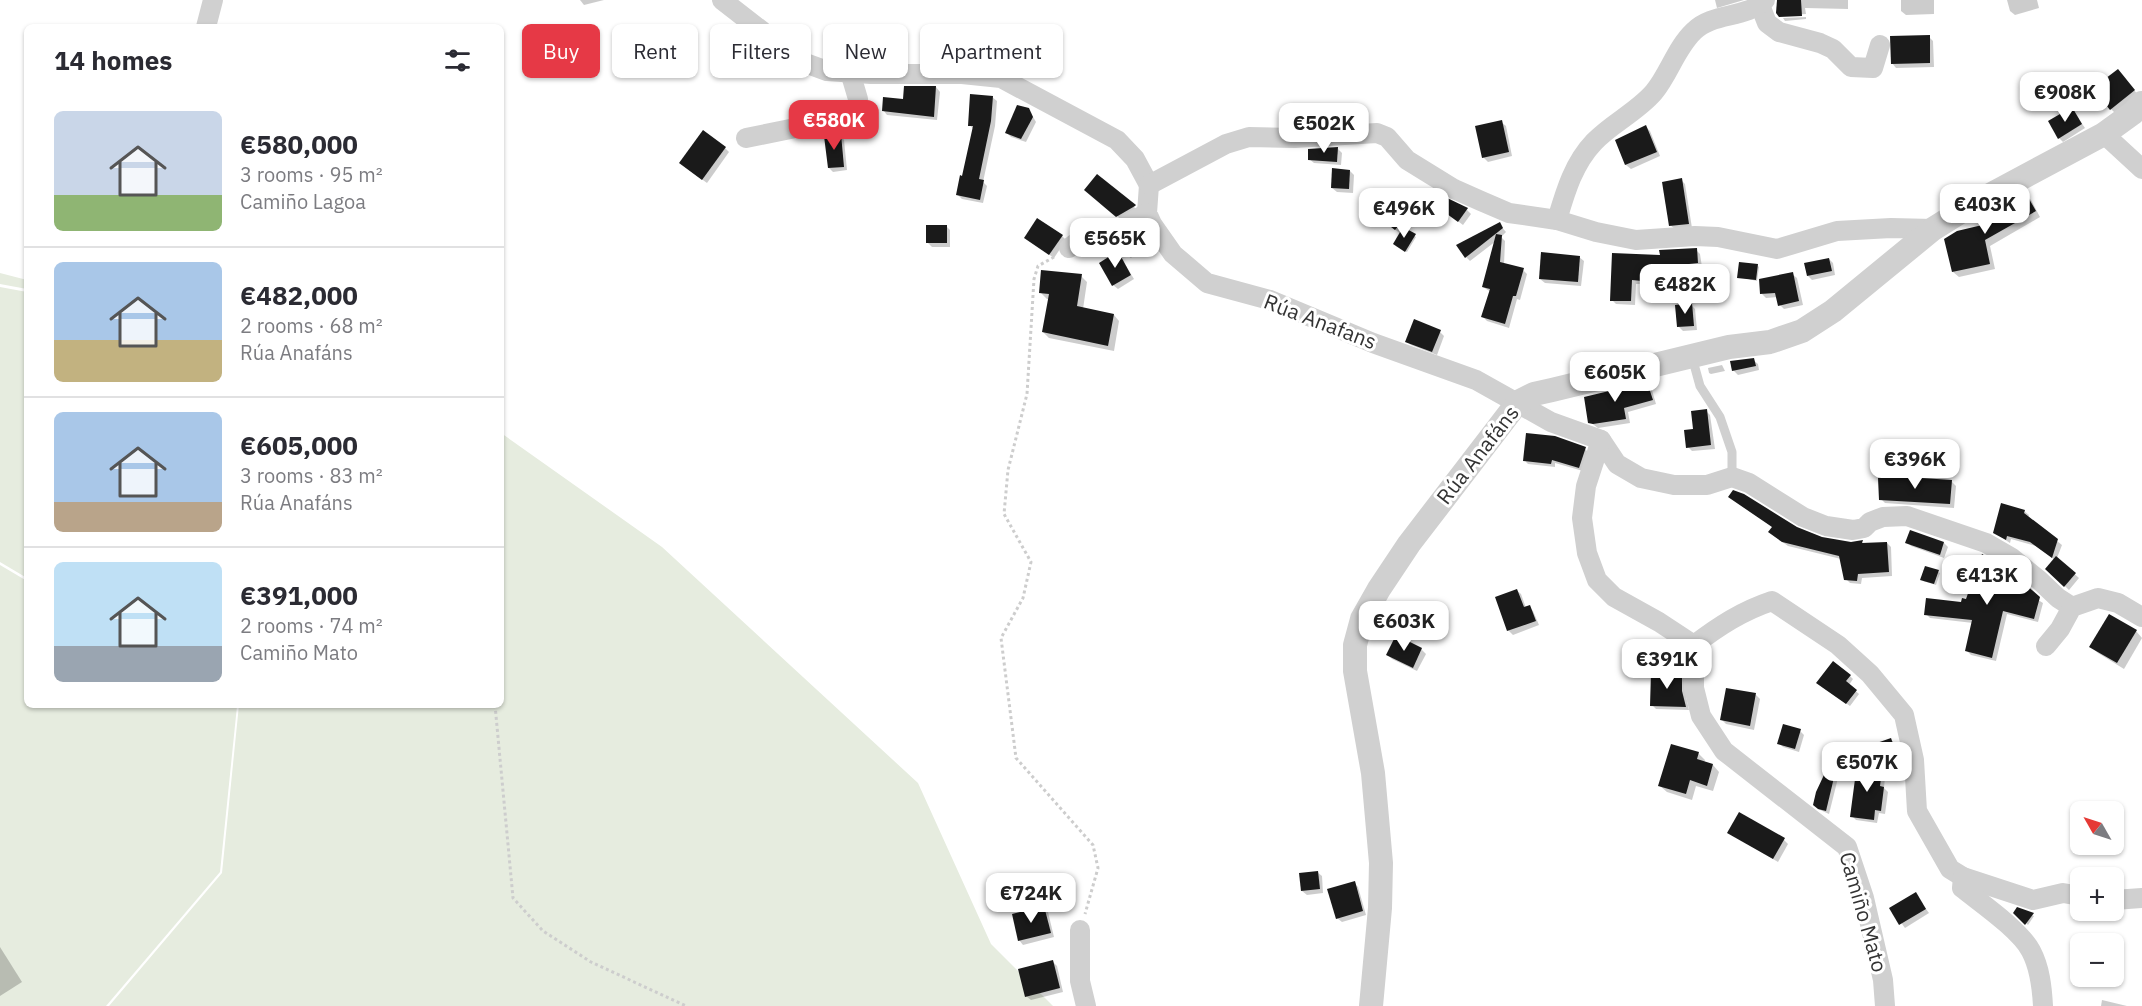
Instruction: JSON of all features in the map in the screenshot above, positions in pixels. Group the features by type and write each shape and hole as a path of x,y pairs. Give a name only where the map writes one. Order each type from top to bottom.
{"street":[{"path":"207,24 213,0"},
{"path":"722,0 762,31 786,56 823,70"},
{"path":"1557,220 1570,178 1593,143 1641,106 1655,91 1694,30 1709,22 1750,10 1762,2 1767,23 1779,32 1821,43 1833,49 1851,67 1873,68 1880,45"},
{"path":"908,73 962,74 1001,78 1117,140 1135,159 1149,185 1147,213 1109,235 1077,243 1069,248"},
{"path":"746,138 810,125 845,122 858,111 858,99 852,78"},
{"name":"Rúa Anafáns","path":"1371,1006 1380,908 1381,862 1373,773 1355,671 1355,645 1362,619 1409,544 1518,402 1534,394 1729,347 1770,342 1802,331 1833,311 1933,229 1973,204 2104,134 2133,113 2142,103"},
{"path":"1149,185 1226,144 1249,137 1294,138 1377,133 1386,137 1407,160 1454,189 1509,213 1557,220 1596,232 1636,240 1695,236 1718,237 1777,249 1837,231 1891,228 1933,229"},
{"path":"2104,134 2142,168"},
{"name":"Rúa Anafans","path":"1147,213 1173,254 1207,284 1270,300 1373,343 1476,380 1551,422 1601,440"},
{"path":"1601,440 1617,464 1641,478 1674,485 1707,485 1732,477 1749,483 1803,517 1826,526 1853,530 1864,528 1870,522 1883,517 1907,516 1986,543 2012,558 2058,598 2072,607"},
{"path":"1601,440 1586,486 1582,518 1587,553 1598,580 1614,597 1694,645 1723,623 1772,601 1838,645 1870,674 1904,716 1914,760 1917,811 1950,868 1963,877 2033,900 2063,893 2070,894"},
{"path":"2046,646 2060,629 2072,607 2098,598 2118,603 2142,617"},
{"name":"Camiño Mato","path":"1694,645 1694,688 1701,716 1724,751 1847,847 1864,898 1883,980 1885,1006"},
{"path":"1963,877 1962,888 2007,924 2031,951 2041,980 2043,1006"},
{"path":"2124,899 2142,898"},
{"path":"1080,930 1080,981 1086,1006"}],"lane":[{"path":"1691,356 1700,386 1720,417 1732,452 1732,477"}],"path":[{"path":"1069,248 1038,266 1034,279 1027,394 1008,470 1004,514 1031,562 1023,598 1001,638 1016,758 1093,845 1098,868 1080,930"},
{"path":"495,708 513,898 543,931 591,962 686,1006"}],"shaded area":[{"path":"0,273 24,279 24,288 0,284"},
{"path":"0,287 24,291 24,576 0,562"},
{"path":"504,435 662,547 918,783 991,944 1053,1006 109,1006 222,873 239,708 504,708"},
{"path":"0,565 24,579 24,708 237,708 220,872 106,1006 0,1006"}],"building":[{"path":"1777,0 1801,0 1802,16 1779,17 1776,13"},
{"path":"1930,35 1930,63 1891,64 1890,36"},
{"path":"2118,69 2135,90 2110,110 2093,88"},
{"path":"904,86 936,86 934,117 882,111 883,97 903,99"},
{"path":"970,94 993,96 991,121 979,179 984,180 980,200 956,195 973,126 968,126"},
{"path":"1017,105 1029,108 1033,117 1021,139 1005,133"},
{"path":"2072,107 2082,124 2058,139 2048,121"},
{"path":"1502,120 1509,152 1482,158 1475,126"},
{"path":"1646,125 1657,152 1625,165 1615,140"},
{"path":"703,130 726,147 702,180 679,163"},
{"path":"841,134 844,167 828,168 824,136"},
{"path":"1338,147 1337,162 1308,160 1308,149"},
{"path":"1332,168 1350,170 1349,189 1331,188"},
{"path":"1097,174 1136,205 1116,217 1084,190"},
{"path":"1682,178 1689,224 1669,226 1662,182"},
{"path":"1387,189 1412,208 1395,230 1370,211"},
{"path":"2025,192 2036,211 1985,240 1990,264 1952,272 1944,239 1957,231 1995,222 1989,212"},
{"path":"1443,196 1468,208 1458,222 1436,206"},
{"path":"1037,218 1063,235 1049,255 1024,238"},
{"path":"1500,222 1503,228 1465,258 1456,245"},
{"path":"926,225 947,225 947,243 926,243"},
{"path":"1403,227 1416,234 1405,252 1393,244"},
{"path":"1134,234 1140,239 1126,255 1114,246"},
{"path":"1496,234 1502,235 1500,262 1524,268 1505,324 1481,317 1490,289 1482,287"},
{"path":"1697,248 1698,263 1643,274 1642,281 1632,280 1631,301 1610,301 1612,253 1660,255 1659,250"},
{"path":"1118,251 1131,275 1112,286 1099,263"},
{"path":"1541,252 1580,256 1578,282 1539,279"},
{"path":"1829,258 1832,271 1807,276 1804,263"},
{"path":"1739,262 1758,264 1756,280 1737,278"},
{"path":"1041,270 1082,274 1077,306 1114,314 1108,346 1042,332 1049,294 1039,293"},
{"path":"1793,272 1799,301 1778,306 1775,293 1760,294 1759,279"},
{"path":"1692,303 1694,326 1677,327 1675,305"},
{"path":"1414,319 1441,330 1432,352 1405,342"},
{"path":"1754,358 1756,366 1732,371 1730,361"},
{"path":"1647,382 1653,400 1624,408 1626,419 1588,423 1584,397"},
{"path":"1707,409 1711,445 1686,448 1684,430 1693,429 1691,411"},
{"path":"1526,433 1555,436 1586,447 1579,468 1552,460 1551,464 1523,461"},
{"path":"1906,476 1952,480 1950,504 1879,500 1878,478"},
{"path":"1733,490 1744,494 1797,527 1822,537 1851,542 1863,540 1862,543 1887,542 1889,572 1858,574 1857,581 1844,580 1839,556 1782,542 1768,532 1772,527 1728,497"},
{"path":"2001,503 2025,510 2024,513 2058,539 2052,558 2030,542 2007,536 2006,540 1993,533"},
{"path":"1910,530 1944,542 1940,555 1905,543"},
{"path":"1982,554 1997,563 1994,572 2018,578 2040,597 2034,619 2003,611 1992,658 1965,651 1972,620 1924,615 1926,598 1961,602 1962,598 1966,599"},
{"path":"2056,556 2076,573 2064,587 2045,569"},
{"path":"1925,566 1939,570 1934,584 1920,580"},
{"path":"1517,589 1524,607 1530,605 1536,621 1507,631 1495,597"},
{"path":"1386,605 1410,618 1401,635 1377,622"},
{"path":"2109,614 2137,630 2117,663 2089,647"},
{"path":"1396,635 1422,648 1413,668 1386,655"},
{"path":"1833,661 1851,675 1846,681 1857,690 1846,704 1816,683"},
{"path":"1651,672 1682,673 1682,691 1686,707 1650,706"},
{"path":"1726,688 1756,693 1750,726 1720,720"},
{"path":"1783,724 1801,729 1795,749 1777,744"},
{"path":"1891,738 1896,752 1876,759 1871,745"},
{"path":"1671,744 1699,752 1697,759 1713,764 1707,786 1690,780 1686,794 1658,786"},
{"path":"1830,762 1837,765 1826,811 1813,805 1816,792"},
{"path":"1857,764 1882,771 1880,786 1884,787 1881,811 1875,810 1874,820 1850,817"},
{"path":"1739,812 1785,838 1773,859 1727,833"},
{"path":"1318,871 1320,889 1301,891 1299,873"},
{"path":"1355,881 1363,911 1336,919 1327,889"},
{"path":"1916,892 1926,909 1899,925 1889,908"},
{"path":"1044,906 1051,933 1018,941 1012,914"},
{"path":"2017,907 2034,913 2025,925 2013,913"},
{"path":"1053,960 1060,988 1025,997 1018,969"}]}
